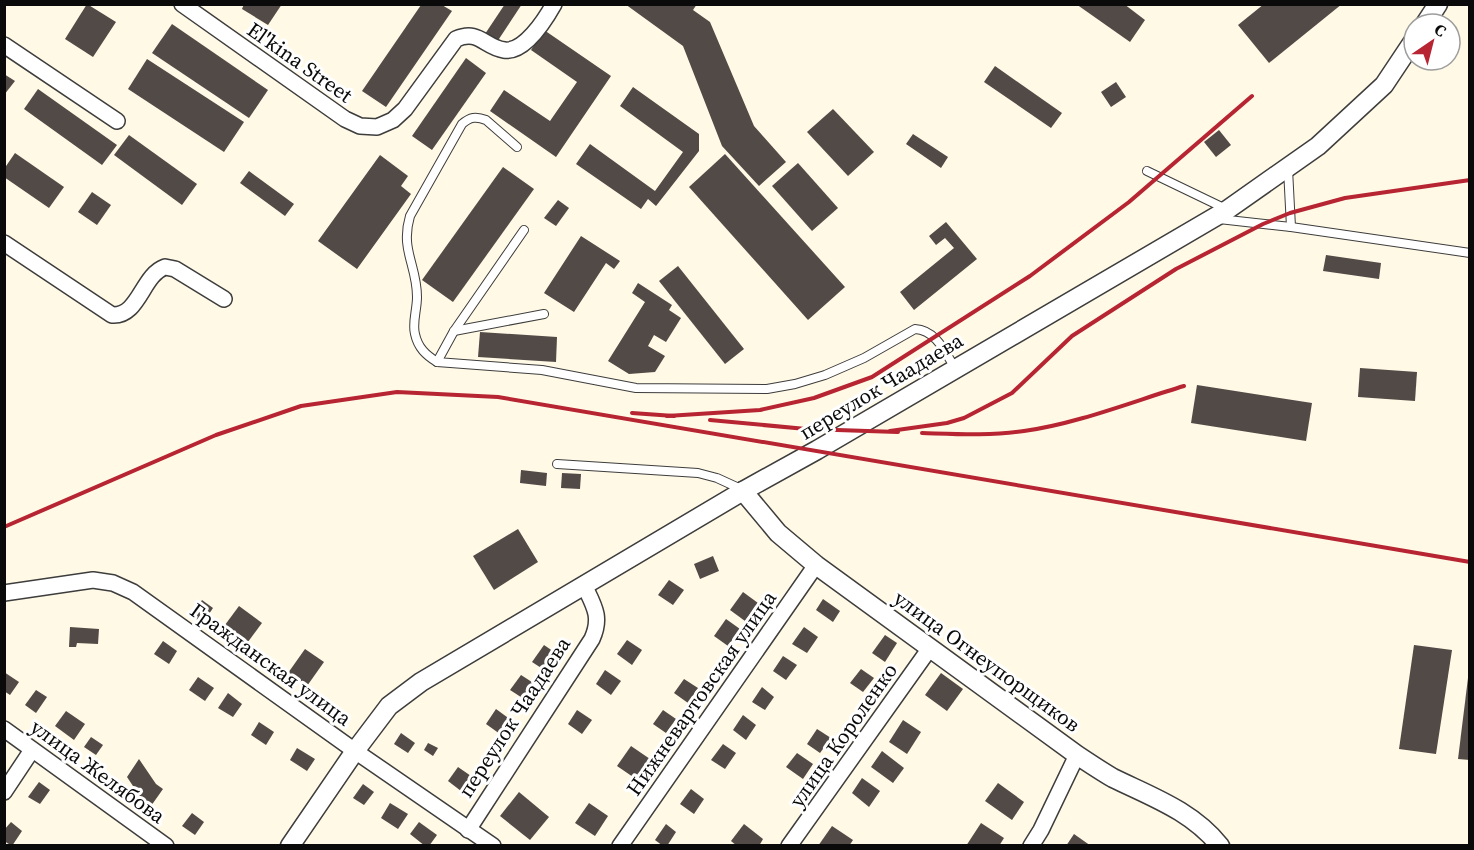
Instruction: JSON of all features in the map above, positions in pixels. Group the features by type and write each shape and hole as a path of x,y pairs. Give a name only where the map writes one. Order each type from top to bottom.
{"street":[{"name":"El'kina Street","path":"182,4 345,119 360,126 377,127 393,120 405,109 456,39 472,36 503,50 521,47 554,4"},
{"path":"4,45 117,121"},
{"name":"переулок Чаадаева","path":"468,830 592,639 597,627 597,615 584,585 1221,214 1318,146 1384,85 1402,58"},
{"path":"4,243 112,315 119,316 129,309 156,272 165,267 175,269 224,299"},
{"name":"улица Огнеупорщиков","path":"743,491 778,533 816,566 1077,755 1113,777 1179,810 1200,825 1220,846"},
{"name":"Нижневартовская улица","path":"620,846 816,566"},
{"name":"Гражданская улица","path":"4,593 93,580 113,584 133,592 355,751 493,846"},
{"path":"290,846 389,706 421,682 584,585"},
{"name":"улица Короленко","path":"789,846 930,648"},
{"name":"улица Желябова","path":"4,729 166,846"},
{"path":"4,792 32,750"},
{"path":"1031,846 1077,755"}],"lane":[{"path":"517,147 486,120 480,117 467,120 462,124 410,216 406,231 406,244 416,279 414,333 418,345 426,355 437,362 542,370 636,388 766,389 795,384 825,375 864,358 915,329 928,332 934,337 955,368"},
{"path":"1287,168 1291,227"},
{"path":"1147,171 1221,214 1470,254"},
{"path":"437,362 454,331 524,230"},
{"path":"454,331 544,314"},
{"path":"556,464 698,473 717,478 743,491"}],"building":[{"path":"87,4 116,22 93,57 65,39"},
{"path":"244,4 282,4 268,25 242,9"},
{"path":"505,4 522,4 495,45 483,37"},
{"path":"625,4 697,4 693,10 710,22 754,126 786,162 759,186 722,146 683,46"},
{"path":"1076,4 1124,4 1145,20 1130,42"},
{"path":"1264,4 1342,4 1269,63 1238,25"},
{"path":"421,5 442,5 452,11 386,107 362,91"},
{"path":"172,24 268,90 249,118 152,53"},
{"path":"544,30 611,76 556,157 490,111 504,90 550,121 577,82 531,50"},
{"path":"466,58 486,73 432,150 412,136"},
{"path":"147,59 244,122 224,152 128,89"},
{"path":"995,66 1062,113 1051,128 984,82"},
{"path":"4,74 15,81 4,95"},
{"path":"1116,82 1126,97 1111,107 1101,92"},
{"path":"633,87 699,134 699,151 656,206 648,199 641,209 576,164 590,144 655,191 683,152 620,106"},
{"path":"38,89 117,145 102,165 24,109"},
{"path":"833,109 874,152 848,176 807,132"},
{"path":"1219,130 1231,145 1216,157 1204,142"},
{"path":"913,134 948,157 941,168 906,144"},
{"path":"129,135 197,184 182,205 114,155"},
{"path":"15,153 64,187 49,208 4,177 4,169"},
{"path":"725,154 845,287 808,320 689,187"},
{"path":"380,155 408,176 401,186 411,194 357,269 318,241"},
{"path":"798,163 838,208 812,231 772,186"},
{"path":"503,167 534,189 453,302 422,280"},
{"path":"249,171 294,204 285,216 240,183"},
{"path":"92,192 111,205 97,225 78,212"},
{"path":"558,200 569,208 556,226 544,218"},
{"path":"946,222 977,259 914,310 900,292 954,248 945,238 936,245 929,236"},
{"path":"581,236 620,261 614,269 606,263 574,312 544,293"},
{"path":"1326,255 1381,263 1379,279 1323,271"},
{"path":"678,266 744,349 725,364 659,281"},
{"path":"638,283 672,305 669,310 681,318 666,342 654,335 648,346 665,356 655,372 629,374 608,361 645,302 632,293"},
{"path":"480,332 557,337 556,362 478,357"},
{"path":"1360,368 1417,372 1415,401 1358,397"},
{"path":"1197,385 1312,403 1306,441 1191,423"},
{"path":"521,470 547,473 546,486 520,483"},
{"path":"562,473 581,474 580,489 561,488"},
{"path":"518,529 538,562 494,590 473,556"},
{"path":"713,556 719,571 700,579 694,564"},
{"path":"669,580 684,590 673,605 658,595"},
{"path":"743,592 758,603 745,621 730,610"},
{"path":"823,599 840,611 833,622 816,610"},
{"path":"202,600 213,608 203,623 191,616"},
{"path":"239,606 262,623 245,646 222,629"},
{"path":"726,619 740,629 728,646 714,636"},
{"path":"70,627 99,629 98,644 77,643 76,647 69,647"},
{"path":"804,627 818,637 807,653 792,644"},
{"path":"885,635 897,643 885,662 872,653"},
{"path":"627,640 642,650 632,665 617,654"},
{"path":"163,641 177,651 169,664 154,654"},
{"path":"544,645 560,656 549,673 532,662"},
{"path":"1414,645 1452,650 1436,754 1399,749"},
{"path":"305,649 324,662 307,686 288,673"},
{"path":"783,656 797,665 786,680 773,671"},
{"path":"861,669 874,678 863,692 850,683"},
{"path":"605,670 621,681 611,695 596,684"},
{"path":"4,672 19,682 10,695 4,691"},
{"path":"941,673 963,689 947,711 925,695"},
{"path":"521,675 535,684 524,699 510,690"},
{"path":"198,677 214,688 205,701 189,690"},
{"path":"1468,678 1470,679 1470,760 1458,759"},
{"path":"684,679 698,688 688,703 674,693"},
{"path":"762,687 774,697 765,710 752,702"},
{"path":"36,690 47,697 36,713 25,705"},
{"path":"228,693 242,704 233,717 218,708"},
{"path":"496,709 511,720 500,734 486,724"},
{"path":"577,710 592,720 582,734 568,724"},
{"path":"663,710 676,719 666,733 653,724"},
{"path":"66,711 85,724 74,740 55,726"},
{"path":"743,715 756,725 746,740 733,730"},
{"path":"903,720 921,732 907,754 889,742"},
{"path":"259,722 274,732 266,745 251,735"},
{"path":"817,729 831,738 820,753 807,744"},
{"path":"401,733 415,743 408,753 394,744"},
{"path":"91,737 103,745 96,755 84,747"},
{"path":"428,743 438,748 433,756 424,750"},
{"path":"723,744 736,753 725,769 711,760"},
{"path":"631,746 650,759 636,779 617,766"},
{"path":"297,748 315,759 307,771 290,760"},
{"path":"882,751 904,768 893,783 871,767"},
{"path":"797,753 813,764 803,779 786,767"},
{"path":"139,759 156,784 163,789 151,806 143,801 127,777"},
{"path":"458,767 471,776 461,791 448,781"},
{"path":"862,778 880,791 869,807 852,793"},
{"path":"39,782 50,790 40,804 28,797"},
{"path":"998,783 1024,802 1012,820 985,801"},
{"path":"363,784 374,792 364,805 353,798"},
{"path":"691,789 704,799 694,814 680,804"},
{"path":"519,792 549,817 530,840 500,816"},
{"path":"390,803 408,814 398,829 381,818"},
{"path":"589,803 608,816 595,836 575,823"},
{"path":"192,813 204,822 195,835 182,826"},
{"path":"11,822 22,831 12,846 4,841 4,830"},
{"path":"419,822 437,835 429,846 425,846 410,834"},
{"path":"981,823 1004,838 999,846 966,846"},
{"path":"666,824 676,832 667,846 663,846 655,840"},
{"path":"744,824 763,839 759,846 737,846 731,841"},
{"path":"832,826 853,840 849,846 818,846"},
{"path":"1074,834 1091,846 1066,846"}],"railway":[{"path":"667,416 760,410 814,398 872,377 1030,276 1129,202 1252,96"},
{"path":"890,431 947,423 964,418 1012,393 1072,336 1176,269 1263,224 1290,213 1345,198 1470,180"},
{"path":"922,433 999,434 1044,428 1084,418 1184,386"},
{"path":"4,527 216,435 301,406 397,392 498,397 1470,562"},
{"path":"632,413 674,416"},
{"path":"710,420 806,429 898,432"}]}
